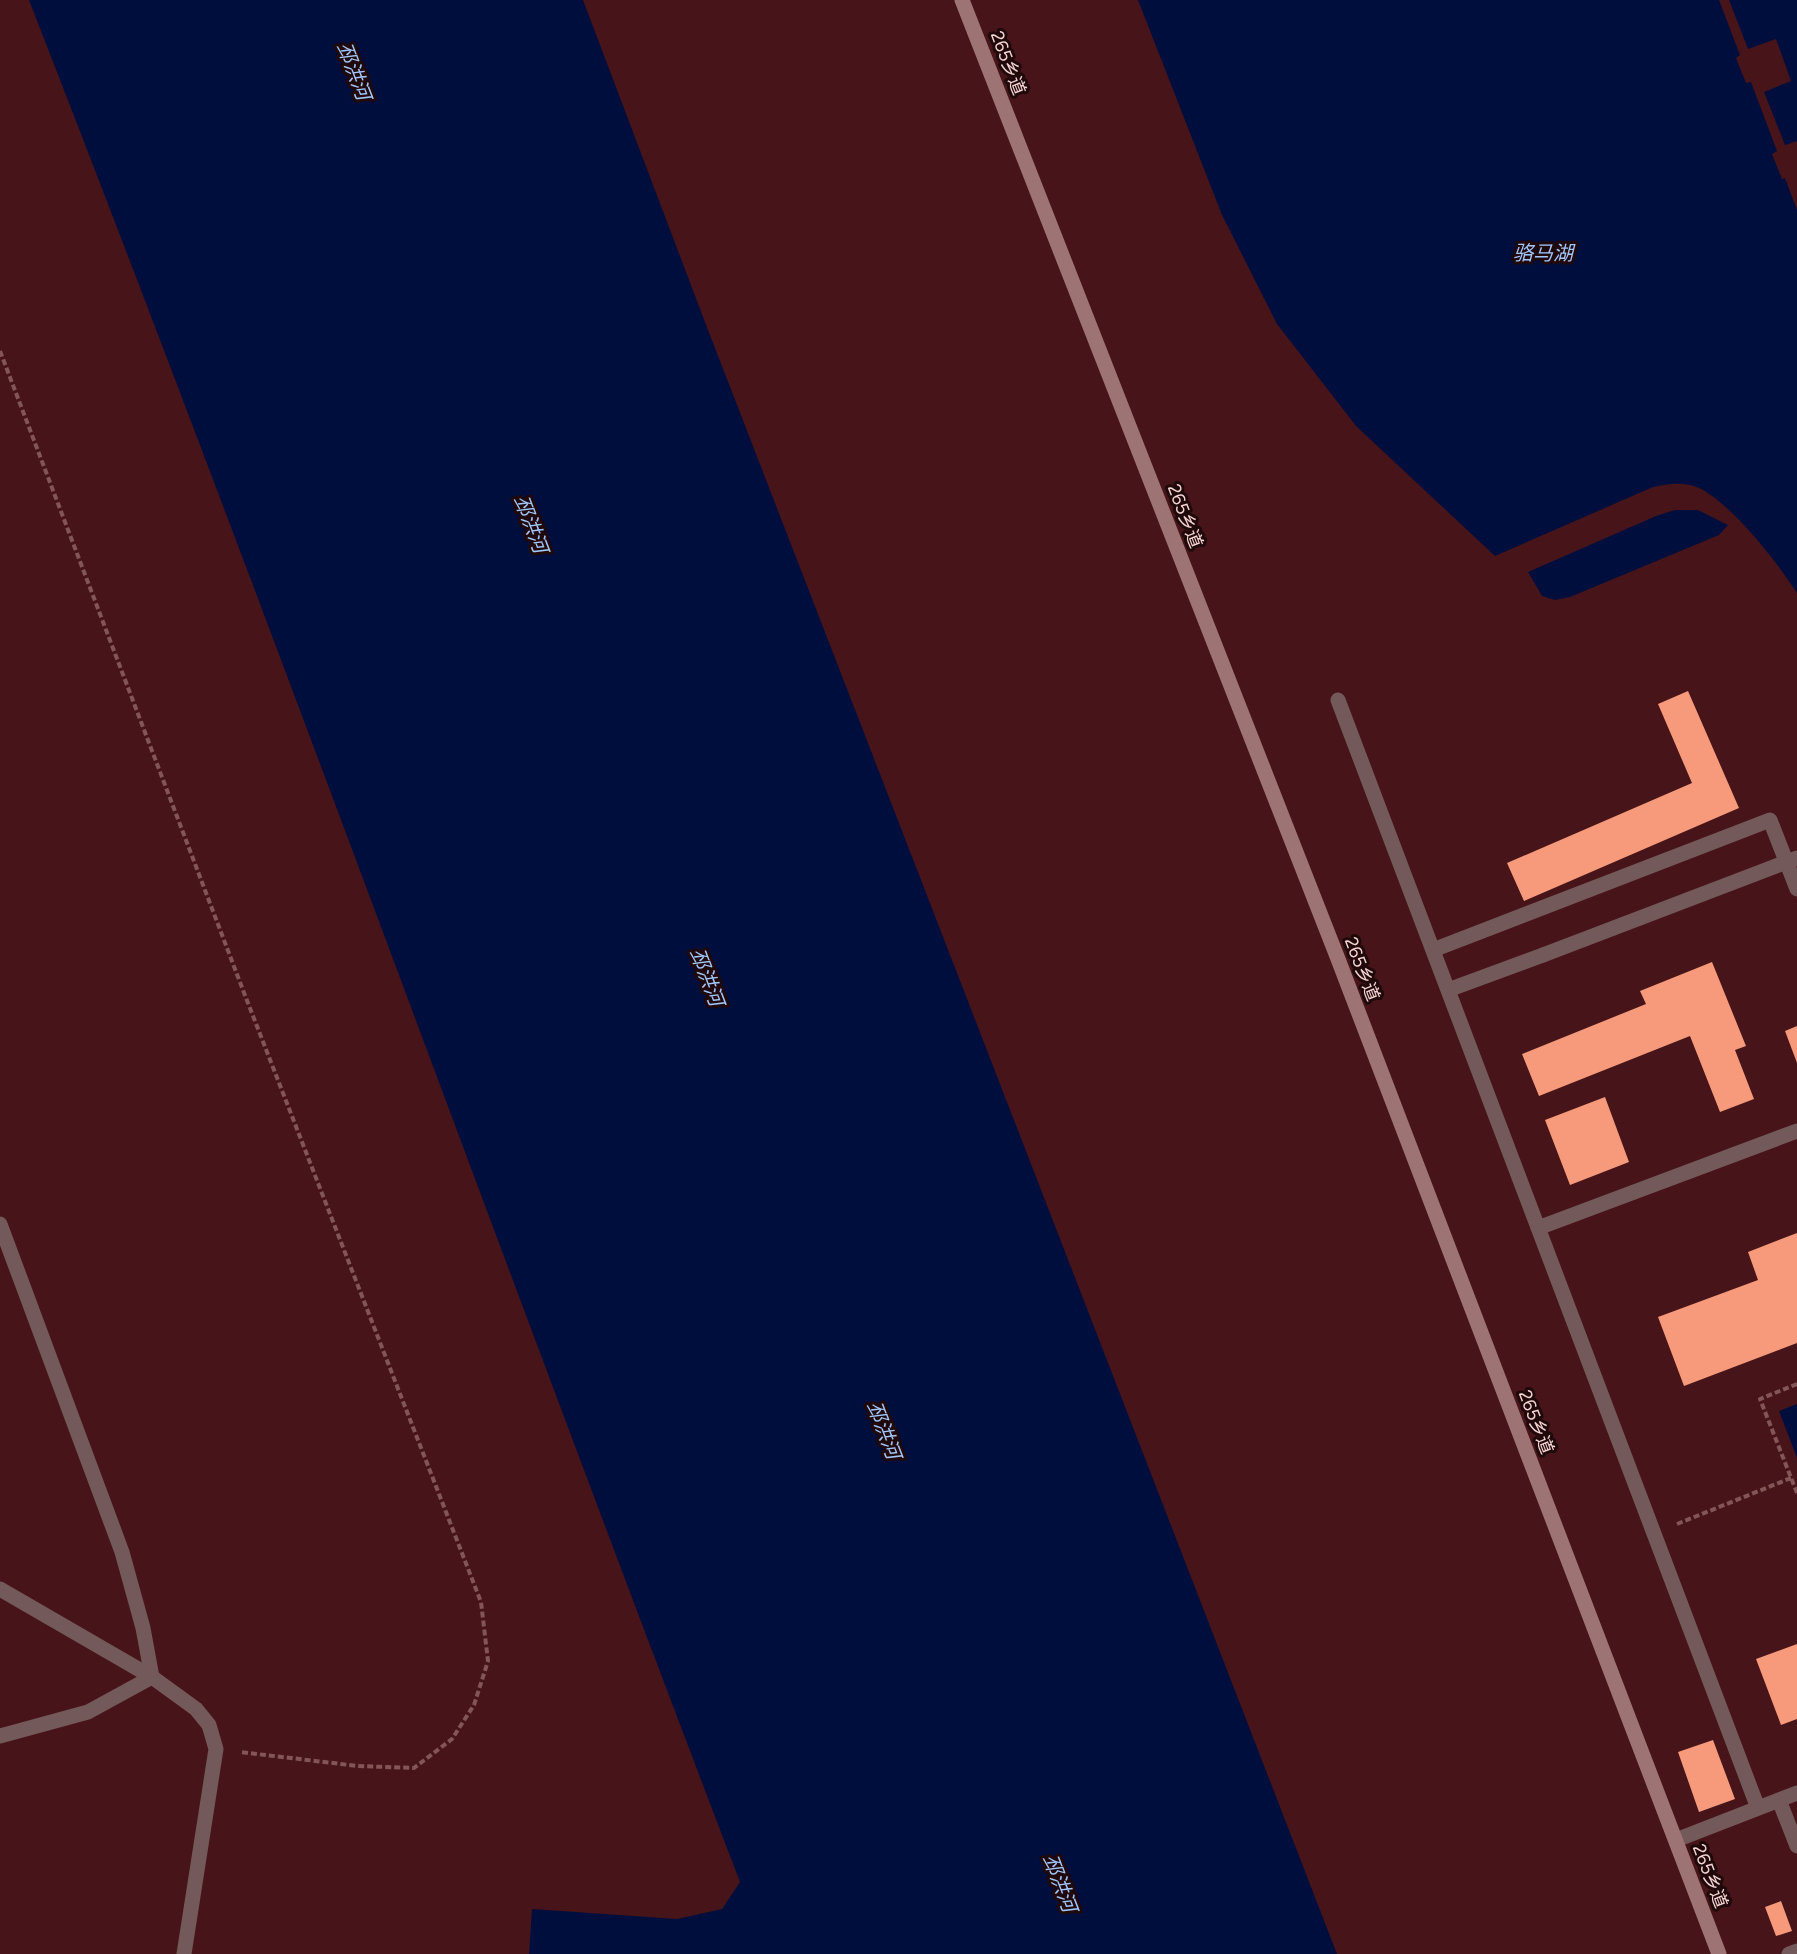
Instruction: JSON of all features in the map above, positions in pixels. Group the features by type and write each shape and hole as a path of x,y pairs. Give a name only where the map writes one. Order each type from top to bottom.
{"street":[{"name":"265乡道","path":"962,0 1338,959 1719,1954"},
{"path":"1338,700 1758,1808"},
{"path":"1433,950 1770,820 1797,889"},
{"path":"1448,990 1797,858"},
{"path":"1538,1228 1797,1131"},
{"path":"0,1224 122,1552 143,1628 152,1677"},
{"path":"0,1589 152,1677 196,1709 209,1725 216,1749 184,1954"},
{"path":"0,1736 88,1712 152,1677"},
{"path":"1676,1840 1797,1792"},
{"path":"1779,1800 1797,1846"},
{"path":"1790,1954 1797,1951"}],"path":[{"path":"0,351 242,987 481,1602 488,1661 474,1705 452,1739 414,1768 358,1766 216,1749"},
{"path":"1797,1384 1760,1399 1797,1493"},
{"path":"1654,1533 1791,1478"}],"water":[{"name":"邳洪河","path":"29,0 583,0 708,330 1337,1954 529,1954 532,1909 677,1919 722,1909 740,1882 298,705"},
{"name":"骆马湖","path":"1138,0 1797,0 1797,593 1766,550 1739,520 1712,496 1688,484 1653,487 1495,556 1356,426 1277,324 1222,215"},
{"path":"1675,510 1698,510 1728,525 1719,535 1570,597 1555,600 1542,596 1528,572 1656,516"},
{"path":"1797,1404 1797,1458 1779,1411"}],"pier":[{"path":"1719,0 1729,0 1748,49 1776,39 1791,81 1764,92 1785,145 1797,141 1797,210 1785,178 1782,179 1772,154 1777,151 1751,82 1746,83 1736,58 1740,55"}],"building":[{"path":"1688,691 1739,808 1524,901 1507,863 1692,783 1658,704"},
{"path":"1712,962 1746,1046 1735,1050 1754,1099 1720,1112 1690,1036 1539,1096 1522,1054 1646,1004 1640,991"},
{"path":"1797,1026 1797,1063 1785,1031"},
{"path":"1605,1097 1629,1162 1570,1185 1545,1120"},
{"path":"1797,1233 1797,1343 1684,1386 1658,1317 1758,1280 1748,1252"},
{"path":"1797,1644 1797,1719 1781,1725 1756,1659"},
{"path":"1713,1740 1735,1799 1699,1812 1678,1752"},
{"path":"1781,1901 1792,1931 1776,1936 1765,1907"}]}
